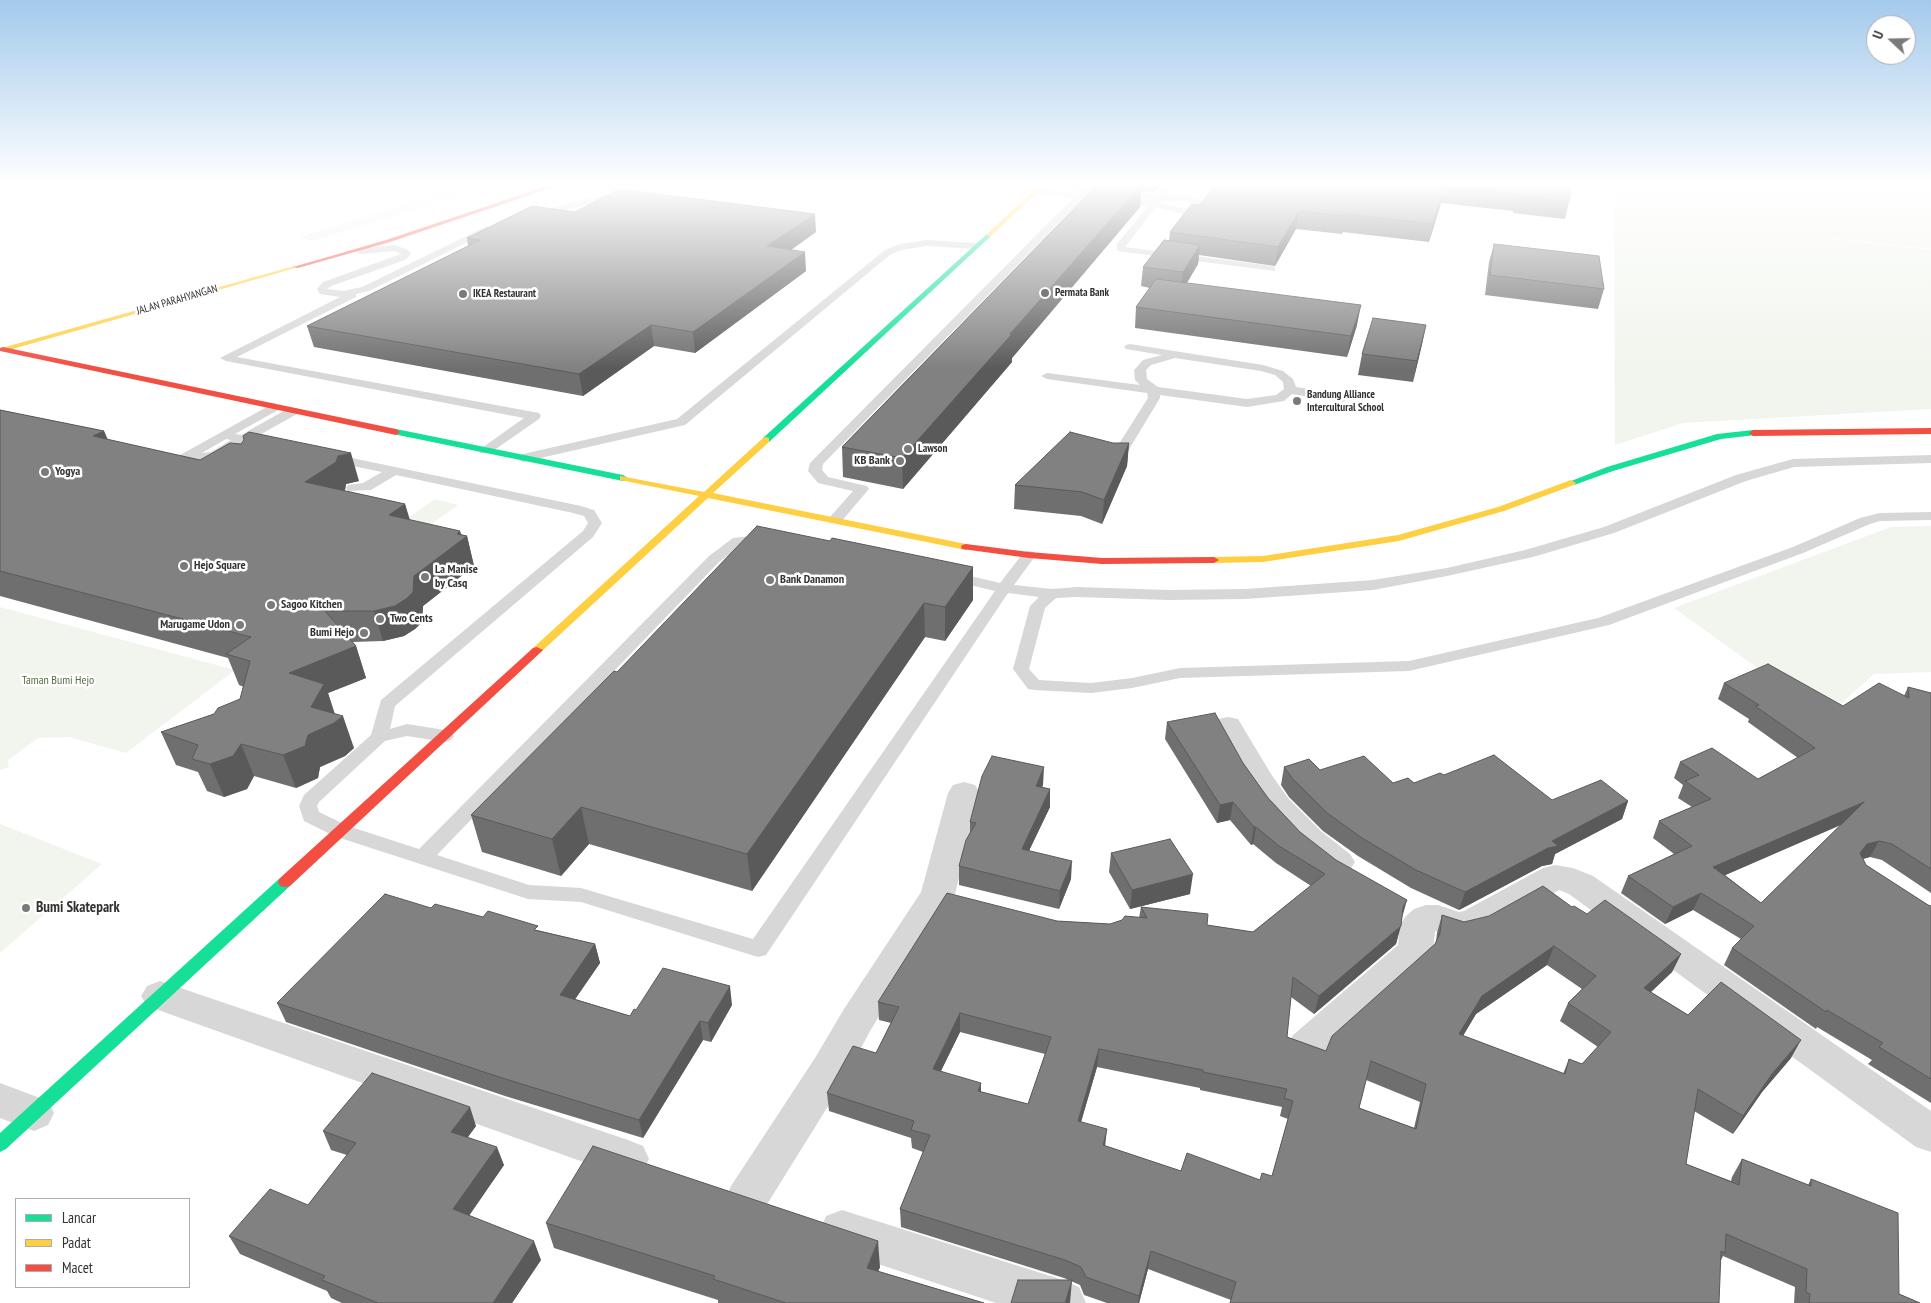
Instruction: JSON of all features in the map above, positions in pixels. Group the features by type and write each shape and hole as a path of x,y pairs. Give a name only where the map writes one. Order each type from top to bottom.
{"street":[{"name":"JALAN PARAHYANGAN","path":"150,296 332,247"},
{"name":"JALAN PARAHYANGAN","path":"1,349 364,247"},
{"path":"0,1144 17,1106 160,996 975,247"},
{"path":"325,249 338,255"},
{"path":"1,349 293,411 961,546 1029,555 1102,561 1164,562 1263,559 1399,538 1500,509 1610,470 1720,436 1757,433 1931,431"},
{"path":"1228,726 1258,779 1277,806 1310,840 1360,876"},
{"path":"781,1212 829,1070 857,1020 952,898 964,793"},
{"path":"1398,899 1438,918 1458,925 1471,923 1556,877 1567,878 1581,885 1931,1134"},
{"path":"1307,1046 1414,951 1418,925 1426,918 1438,918"},
{"path":"160,996 663,1171"},
{"path":"709,1188 1063,1303"}],"lane":[{"path":"338,255 388,247 406,252 402,258 332,281 323,286 322,289 324,292 335,294 351,293 365,289"},
{"path":"450,247 226,358 535,416 485,450"},
{"path":"523,458 681,422 888,252 901,247"},
{"path":"835,520 862,489 824,480 815,471 817,463 1031,247"},
{"path":"1120,247 1125,251 1272,269"},
{"path":"1130,348 1263,368 1279,373 1289,381 1290,390"},
{"path":"1154,390 1142,380 1140,370 1147,362 1163,357 1182,355"},
{"path":"1047,376 1247,404 1280,398 1290,390 1344,398"},
{"path":"1115,461 1154,398 1154,390"},
{"path":"274,407 178,460 214,455 293,411"},
{"path":"223,435 281,447"},
{"path":"214,455 229,459"},
{"path":"318,455 576,509 589,513 595,523 588,534 387,704 379,737"},
{"path":"937,574 1004,588 1052,594 1077,592 1168,595 1245,594 1373,585 1447,572 1528,554 1609,530 1741,478 1793,463 1931,459"},
{"path":"352,488 366,487 394,471"},
{"path":"1052,594 1038,606 1021,669 1034,685 1090,688 1132,683 1180,673 1402,666 1603,622 1780,558 1865,521 1880,517 1931,516"},
{"path":"422,858 714,559 738,541 757,538 776,540"},
{"path":"445,736 408,730 379,737 311,799 308,806 311,816 341,831 528,892 581,895 758,949 1004,588 1029,555"}],"green space":[{"path":"1614,247 1903,247 1931,250 1931,409 1683,423 1615,445"},
{"path":"1911,247 1931,247 1931,249"},
{"path":"435,499 458,505 426,528 402,522"},
{"path":"1931,526 1931,672 1874,674 1826,717 1674,608 1891,527"},
{"name":"Taman Bumi Hejo","path":"0,607 235,670 126,753 69,737 38,738 8,760 9,767 0,770"},
{"name":"Bumi Skatepark","path":"0,824 102,864 0,953"}],"building":[{"path":"466,247 772,247 805,252 693,332 651,325 579,374 307,326"},
{"path":"1037,247 1087,247 902,458 842,447"},
{"path":"1159,247 1199,247 1183,272 1143,267"},
{"path":"1494,247 1519,247 1599,256 1604,289 1490,275"},
{"path":"1156,279 1361,305 1351,336 1136,307"},
{"path":"1373,318 1426,325 1417,361 1362,354"},
{"path":"0,410 104,431 93,436 200,460 230,443 241,444 244,440 243,436 249,432 351,453 338,456 336,462 305,482 405,504 389,515 460,531 457,534 467,536 414,576 413,592 395,606 374,611 325,611 356,646 289,673 324,684 311,707 343,716 334,723 308,735 305,746 283,755 241,744 233,756 210,764 192,759 198,745 161,732 214,714 218,708 240,699 250,661 226,654 251,637 0,571"},
{"path":"1070,432 1113,443 1129,443 1104,500 1082,492 1015,485"},
{"path":"757,526 830,541 832,538 973,567 945,607 924,603 747,854 581,807 552,839 471,815 614,671 617,672"},
{"path":"1768,664 1843,706 1879,683 1909,698 1908,687 1931,693 1931,869 1892,844 1879,841 1867,844 1860,853 1866,865 1931,906 1931,1079 1879,1047 1883,1043 1827,1010 1826,1012 1732,948 1754,926 1701,893 1673,907 1628,876 1692,846 1659,821 1711,799 1685,781 1699,775 1680,762 1712,748 1758,779 1815,748 1755,706 1759,705 1724,683","holes":["1864,802 1761,903 1713,867"]},
{"path":"1215,713 1243,763 1268,798 1300,832 1336,860 1407,900 1403,907 1401,926 1319,996 1293,977 1287,1037 1326,1051 1332,1036 1435,944 1440,933 1442,915 1464,922 1489,916 1543,886 1572,907 1574,906 1587,914 1605,900 1681,954 1644,988 1688,1015 1721,982 1801,1040 1772,1074 1743,1116 1698,1089 1686,1164 1739,1185 1742,1159 1811,1186 1811,1179 1898,1213 1899,1294 1920,1303 1809,1303 1810,1294 1806,1292 1807,1269 1726,1234 1725,1253 1721,1251 1719,1303 1230,1303 1236,1282 1151,1251 1139,1296 1086,1277 1081,1267 1065,1260 900,1209 930,1135 911,1130 914,1121 827,1093 853,1046 876,1053 899,1007 878,1002 947,893 1057,921 1110,924 1122,920 1125,916 1147,918 1141,907 1208,914 1207,925 1253,932 1325,874 1279,846 1254,827 1233,802 1220,805 1167,722","holes":["1554,946 1596,976 1568,1003 1611,1032 1582,1064 1569,1059 1565,1074 1459,1034 1482,996","960,1013 1051,1037 1028,1104 978,1091 981,1083 933,1069","1099,1049 1287,1089 1284,1098 1293,1101 1272,1176 1262,1173 1260,1180 1187,1153 1181,1171 1103,1145 1107,1129 1078,1121","1371,1061 1426,1084 1416,1129 1359,1108"]},
{"path":"1494,755 1552,800 1601,780 1628,801 1552,841 1558,846 1548,848 1465,892 1416,870 1362,838 1327,813 1293,779 1284,767 1309,759 1320,770 1364,756 1393,783 1408,778 1414,783 1440,773 1444,775"},
{"path":"992,756 1044,767 1036,786 1050,789 1022,849 1072,861 1060,891 959,866 966,840 976,823 970,822 982,776"},
{"path":"1170,839 1193,874 1132,890 1111,853"},
{"path":"385,894 431,908 435,904 483,917 488,911 538,926 534,930 595,944 560,995 630,1016 634,1009 636,1010 663,968 730,986 708,1023 700,1021 639,1120 499,1077 277,1003"},
{"path":"372,1073 470,1107 451,1132 497,1147 453,1209 534,1241 493,1303 378,1303 322,1280 325,1276 229,1236 270,1189 308,1205 356,1143 323,1131"},
{"path":"593,1146 878,1241 867,1268 984,1303 786,1303 713,1279 715,1276 546,1223"},
{"path":"1018,1280 1072,1280 1065,1303 1011,1303"}],"traffic: fast":[{"path":"766,440 976,247"},
{"path":"396,432 623,478"},
{"path":"1571,483 1610,469 1720,436 1753,433"},
{"path":"0,1144 285,882"}],"traffic: slow":[{"path":"6,348 296,267"},
{"path":"537,650 766,440"},
{"path":"623,478 966,547"},
{"path":"1214,560 1263,559 1399,538 1501,509 1571,483"}],"traffic: jam":[{"path":"296,267 367,247"},
{"path":"3,349 396,432"},
{"path":"1753,433 1931,431"},
{"path":"966,547 1029,555 1102,561 1214,560"},
{"path":"285,882 537,650"}],"place":[{"name":"Permata Bank","path":"1045,293"},
{"name":"IKEA Restaurant","path":"463,294"},
{"name":"Bandung Alliance Intercultural School","path":"1297,401"},
{"name":"Lawson","path":"908,449"},
{"name":"KB Bank","path":"900,461"},
{"name":"Yogya","path":"45,472"},
{"name":"Hejo Square","path":"184,566"},
{"name":"La Manise by Casq","path":"425,577"},
{"name":"Bank Danamon","path":"770,580"},
{"name":"Sagoo Kitchen","path":"271,605"},
{"name":"Two Cents","path":"380,619"},
{"name":"Marugame Udon","path":"240,625"},
{"name":"Bumi Hejo","path":"364,633"},
{"name":"Bumi Skatepark","path":"26,908"}]}
